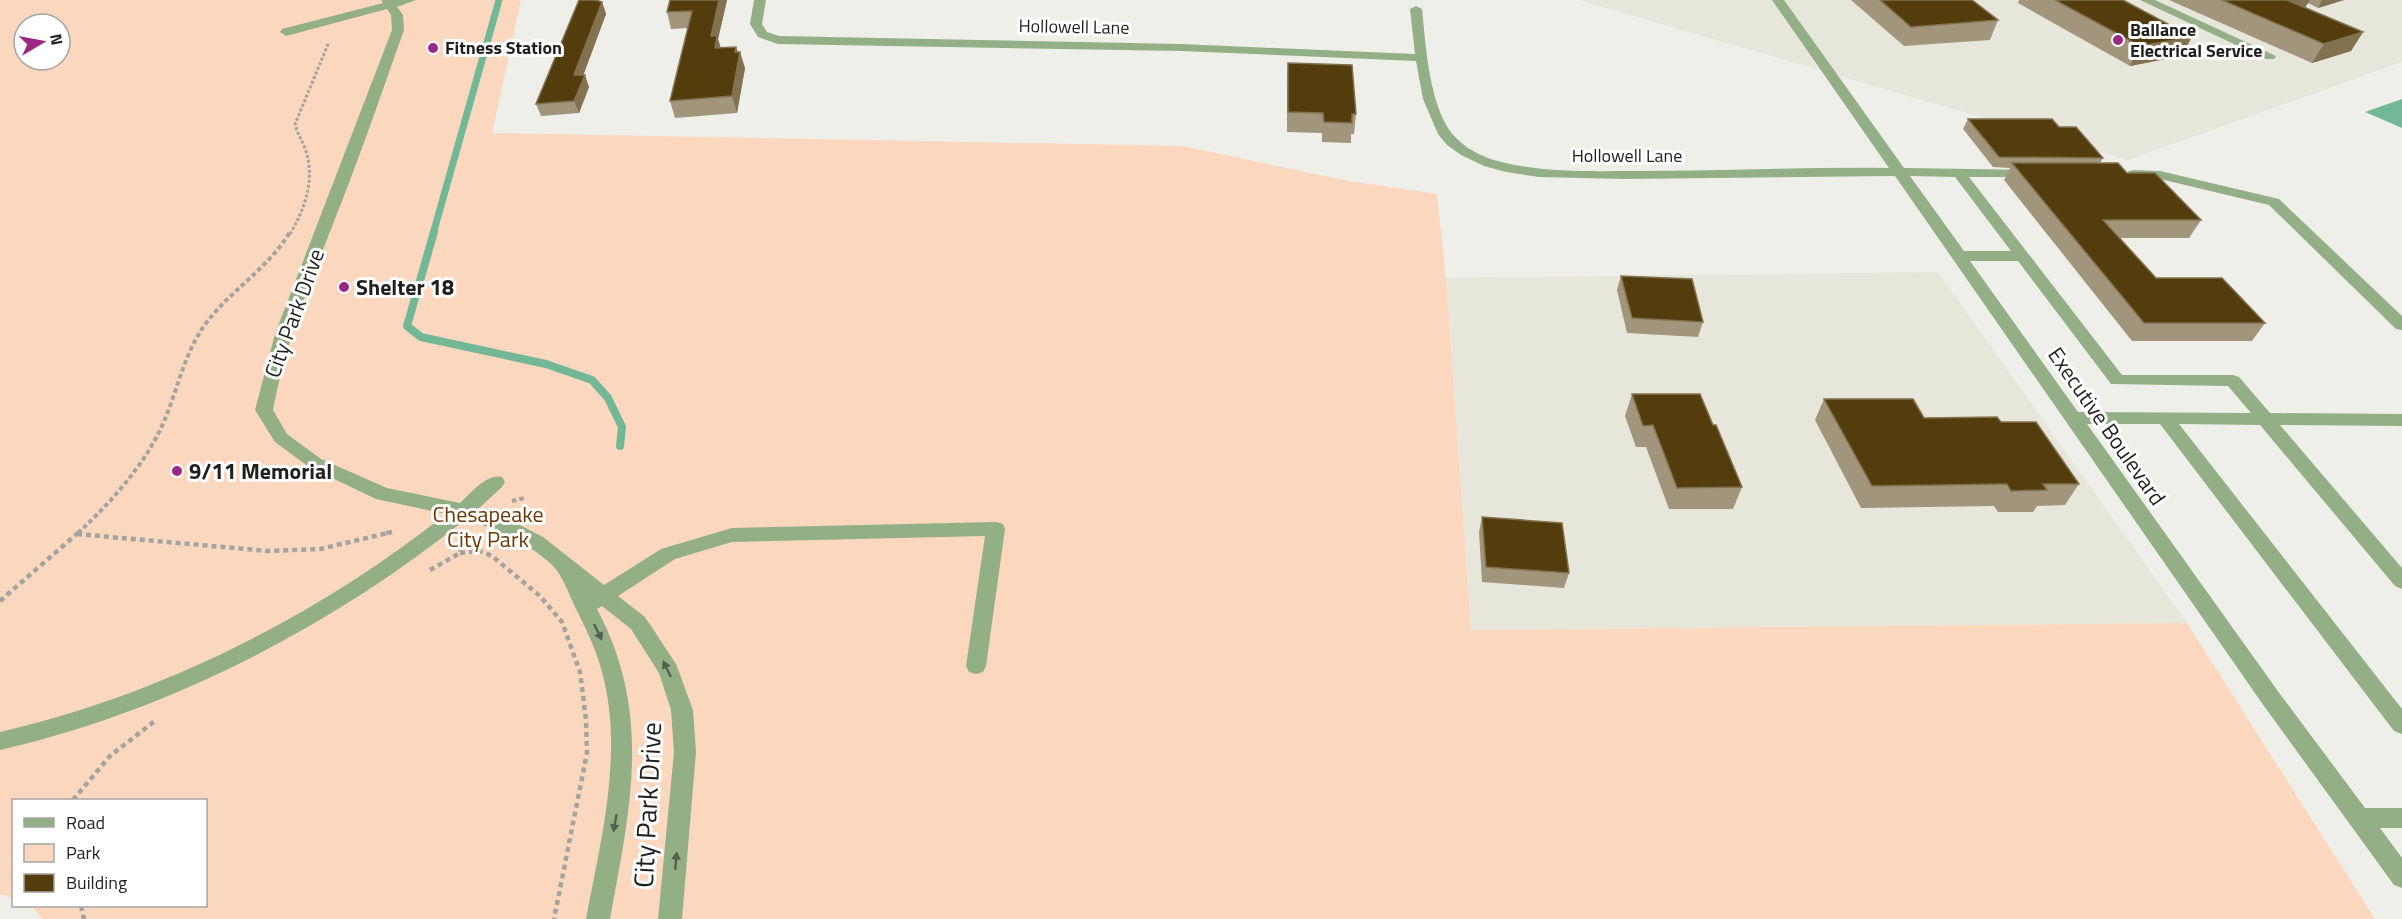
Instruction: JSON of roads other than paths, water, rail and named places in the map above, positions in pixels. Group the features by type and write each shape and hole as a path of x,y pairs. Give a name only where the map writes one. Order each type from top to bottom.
{"street":[{"path":"286,32 390,2 410,0"},
{"name":"Hollowell Lane","path":"760,0 756,24 762,34 778,40 1077,45 1422,58"},
{"name":"Executive Boulevard","path":"1778,0 2272,700 2402,877"},
{"path":"2146,0 2270,56"},
{"name":"City Park Drive","path":"390,2 397,15 398,30 355,153 300,289 269,379 264,411 281,438 315,463 383,494 465,511 507,527 536,542 561,562 594,601 638,623 669,670 681,710 685,752 670,919"},
{"name":"Hollowell Lane","path":"1416,9 1422,58 1434,115 1439,126 1452,142 1490,163 1512,169 1634,176 1758,172 2048,174"},
{"path":"1959,173 2117,380 2233,381 2402,581"},
{"path":"2115,174 2160,175 2274,202 2402,325"},
{"path":"1959,256 2023,256"},
{"path":"2073,418 2402,420"},
{"path":"2164,418 2402,725"},
{"path":"0,741 81,720 174,684 288,629 360,587 430,539 496,482"},
{"path":"594,601 668,554 732,535 996,529 976,666"},
{"name":"City Park Drive","path":"594,601 615,684 623,731 621,786 598,919"},
{"path":"2359,818 2402,818"}],"waterway":[{"path":"433,234 499,0"},
{"path":"434,232 407,326 421,337 546,364 592,380 608,398 622,427 620,446"}],"place":[{"name":"Ballance Electrical Service","path":"2118,40"},
{"name":"Fitness Station","path":"433,48"},
{"name":"Shelter 18","path":"344,287"},
{"name":"9/11 Memorial","path":"177,471"}],"park label":[{"name":"Chesapeake City Park","path":"488,526"}]}
